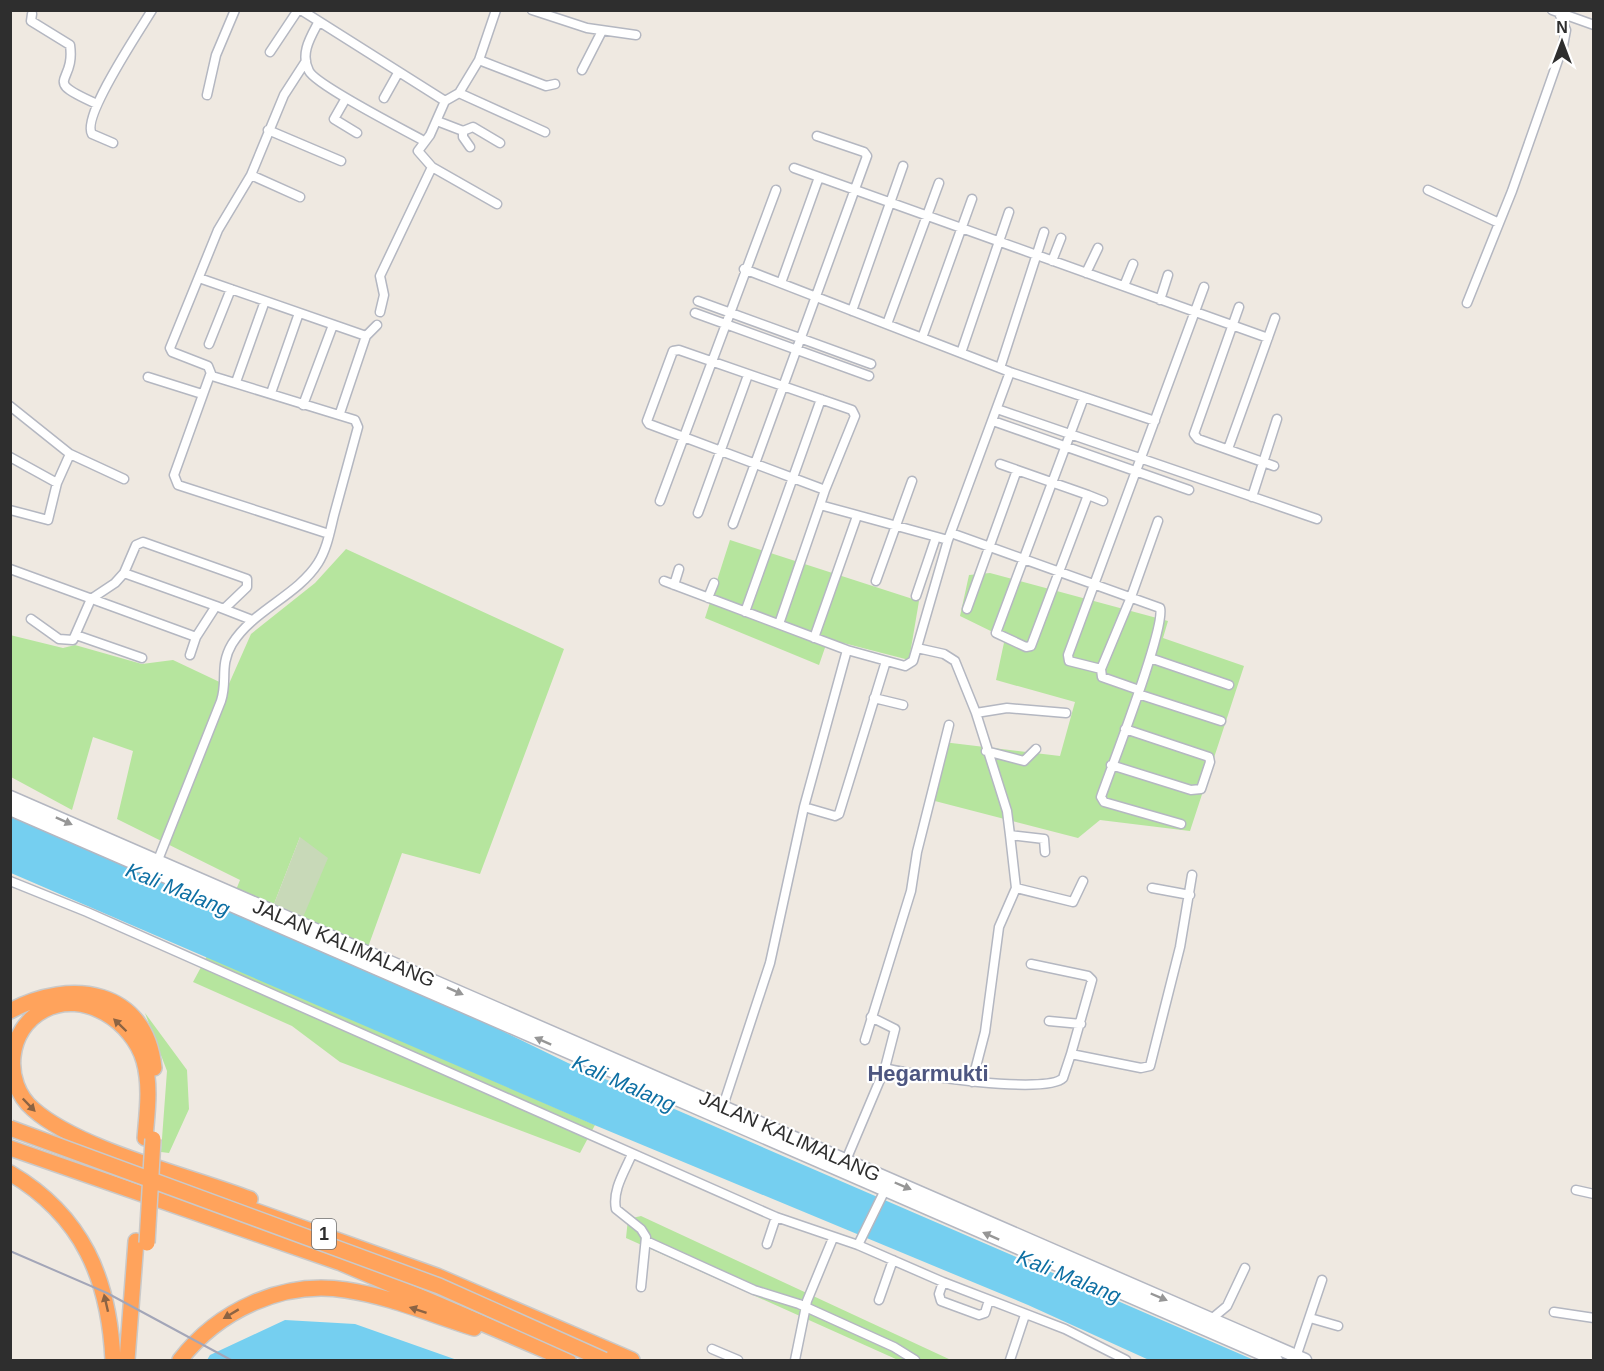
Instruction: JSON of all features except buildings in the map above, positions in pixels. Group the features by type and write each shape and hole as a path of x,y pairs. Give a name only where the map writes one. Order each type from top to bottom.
{"highway":[{"path":"10,1011 42,996 74,992 100,997 125,1011 147,1038 153,1060 156,1091 149,1138 136,1360"},
{"path":"149,1138 146,1072 140,1049 125,1028 110,1015 80,1005 51,1007 35,1016 21,1032 15,1044 12,1068 20,1095 41,1116 103,1148 314,1224 336,1238"},
{"name":"1","path":"10,1122 437,1276 632,1360"},
{"name":"1","path":"10,1128 439,1286 604,1360"},
{"name":"1","path":"10,1136 338,1253 446,1296 589,1360"},
{"name":"1","path":"10,1148 341,1263 561,1357"},
{"path":"10,1173 54,1206 89,1252 105,1301 113,1360"},
{"path":"127,1360 142,1242"},
{"path":"180,1360 209,1329 241,1308 278,1294 320,1288 344,1289 379,1298 561,1357"}],"main road":[{"name":"JALAN KALIMALANG","path":"10,797 156,866 1207,1324 1276,1360"},
{"name":"JALAN KALIMALANG","path":"10,809 156,866"},
{"name":"JALAN KALIMALANG","path":"843,1166 882,1195 1299,1359"}],"street":[{"path":"113,142 90,132 89,123 97,104 152,10"},
{"path":"207,95 216,55 235,10"},
{"path":"270,52 299,10 445,101"},
{"path":"496,10 479,60 459,93 445,101 437,121 418,154 432,167 497,204"},
{"path":"532,10 602,31 636,35"},
{"path":"1555,12 1593,25"},
{"path":"1467,303 1499,223 1565,38 1566,30 1555,12"},
{"path":"32,14 31,21 70,45 63,83 67,91 97,104"},
{"path":"318,23 306,48 306,61 311,75 346,98 424,141"},
{"path":"582,70 602,31"},
{"path":"479,60 546,86 555,84"},
{"path":"306,61 284,95 251,176 218,230 170,348 172,352 208,366 210,375 174,475 178,485 329,534"},
{"path":"384,98 398,73"},
{"path":"459,93 545,132"},
{"path":"346,98 334,119 357,133"},
{"path":"437,121 463,131 473,127 500,143"},
{"path":"268,130 341,161"},
{"path":"463,131 463,137 470,147"},
{"path":"734,524 818,298 866,153 817,136"},
{"path":"852,311 903,166"},
{"path":"380,312 384,295 379,280 381,272 432,167"},
{"path":"794,168 1268,338"},
{"path":"251,176 300,197"},
{"path":"781,283 819,177"},
{"path":"887,324 939,183"},
{"path":"660,501 744,269 776,190"},
{"path":"1428,190 1499,223"},
{"path":"922,338 972,200"},
{"path":"961,353 1009,212"},
{"path":"1000,368 1044,232"},
{"path":"1052,261 1060,238"},
{"path":"1086,273 1098,248"},
{"path":"1124,286 1132,264"},
{"path":"744,269 1010,372 1155,420"},
{"path":"1160,300 1168,275"},
{"path":"199,278 366,336"},
{"path":"1101,669 1069,661 1067,657 1204,287"},
{"path":"209,344 231,289"},
{"path":"236,382 265,301"},
{"path":"698,301 872,364"},
{"path":"1239,307 1194,429 1196,437 1274,466"},
{"path":"271,393 299,313"},
{"path":"695,313 869,376"},
{"path":"1228,449 1275,318"},
{"path":"303,405 333,325"},
{"path":"340,413 366,336 377,325"},
{"path":"779,624 825,490 855,414 851,409 785,386 679,350 673,351 647,421 652,426 825,490"},
{"path":"664,581 847,650 910,665 949,537 1010,372"},
{"path":"156,866 221,701 225,687 223,667 226,658 233,643 252,620 317,565 329,534 358,427 355,420 340,413 303,405 210,375"},
{"path":"698,513 748,375"},
{"path":"148,377 202,394"},
{"path":"1084,397 996,632 1026,647 1031,646 1088,495"},
{"path":"745,612 821,399"},
{"path":"10,406 70,454 124,479"},
{"path":"997,409 1317,519"},
{"path":"1252,496 1277,419"},
{"path":"993,420 1189,490"},
{"path":"10,510 48,520 57,483 70,454"},
{"path":"10,458 57,483"},
{"path":"1000,464 1103,501"},
{"path":"967,609 1017,470"},
{"path":"876,581 912,481"},
{"path":"820,505 936,537 949,537 990,547 1061,571 1162,610 1150,658 1101,797 1104,802 1181,824"},
{"path":"814,638 857,516"},
{"path":"1158,521 1131,597 1101,669 1102,677 1221,721"},
{"path":"916,596 936,537"},
{"path":"31,619 64,640 73,640 91,599 115,583 124,573 136,545 143,542 248,579 247,587 221,607 196,637 190,655"},
{"path":"10,569 196,637"},
{"path":"674,585 679,569"},
{"path":"124,573 252,620"},
{"path":"708,598 714,583"},
{"path":"76,634 142,658"},
{"path":"917,648 944,654 955,661 976,713 986,751 1007,812 1010,835 1016,888 999,927 984,1032 972,1082"},
{"path":"721,1113 770,963 804,807 847,650"},
{"path":"1150,658 1229,685"},
{"path":"804,807 835,816 839,814 886,661"},
{"path":"874,698 903,705"},
{"path":"976,713 1007,708 1066,713"},
{"path":"866,1040 911,891 917,852 949,725"},
{"path":"1111,765 1191,790 1201,789 1210,762 1209,757 1125,729"},
{"path":"986,751 1024,761 1036,749"},
{"path":"1010,835 1044,839 1045,852"},
{"path":"1071,1054 1145,1068 1152,1063 1190,895 1192,875"},
{"path":"1016,888 1073,902 1077,900 1083,880"},
{"path":"10,881 117,925 776,1217 833,1238 860,1241 892,1260 1025,1316 1065,1329 1126,1360"},
{"path":"1152,888 1190,895"},
{"path":"885,1068 917,1076 972,1082 1057,1082 1063,1078 1093,983 1090,977 1031,964"},
{"path":"843,1166 885,1068 895,1037 895,1029 872,1017"},
{"path":"1049,1021 1081,1024"},
{"path":"632,1154 616,1191 615,1203 620,1213 641,1229 646,1241 641,1287"},
{"path":"1575,1190 1593,1194"},
{"path":"860,1241 882,1195"},
{"path":"767,1244 776,1217"},
{"path":"795,1360 806,1308 833,1238"},
{"path":"646,1241 754,1290 806,1308 894,1347 915,1360"},
{"path":"879,1299 892,1260"},
{"path":"1207,1324 1227,1306 1245,1268"},
{"path":"1299,1359 1322,1280"},
{"path":"944,1282 940,1299 960,1308 982,1315 986,1312 989,1300"},
{"path":"1554,1312 1593,1318"},
{"path":"1010,1360 1025,1316"},
{"path":"1310,1318 1338,1326"},
{"path":"712,1349 738,1360"}],"green space":[{"path":"730,540 919,601 909,660 828,639 819,665 705,618"},
{"path":"346,549 564,649 480,874 402,853 363,961 296,934 300,837 267,922 230,905 240,880 117,819 133,751 93,737 72,810 11,777 10,635 63,648 75,645 142,664 173,660 228,686 251,634 315,583"},
{"path":"990,573 1168,621 1163,638 1244,666 1190,831 1100,820 1078,838 931,800 943,742 1060,756 1075,702 996,680 1005,638 960,616 969,575"},
{"path":"300,837 328,858 296,934 267,922"},
{"path":"207,956 595,1125 580,1153 340,1062 292,1026 193,982"},
{"path":"145,1013 187,1070 189,1109 169,1153 161,1152 167,1071"},
{"path":"641,1216 951,1360 898,1360 626,1238 628,1219"}],"water":[{"name":"Kali Malang","path":"11,816 50,830 363,963 568,1063 1254,1360 1149,1360 1028,1305 592,1124 11,873"},
{"path":"285,1320 355,1324 457,1360 207,1360 210,1355"}],"railway":[{"path":"10,1251 107,1293 231,1360"}],"district":[{"name":"Hegarmukti","path":"928,1073"}]}
